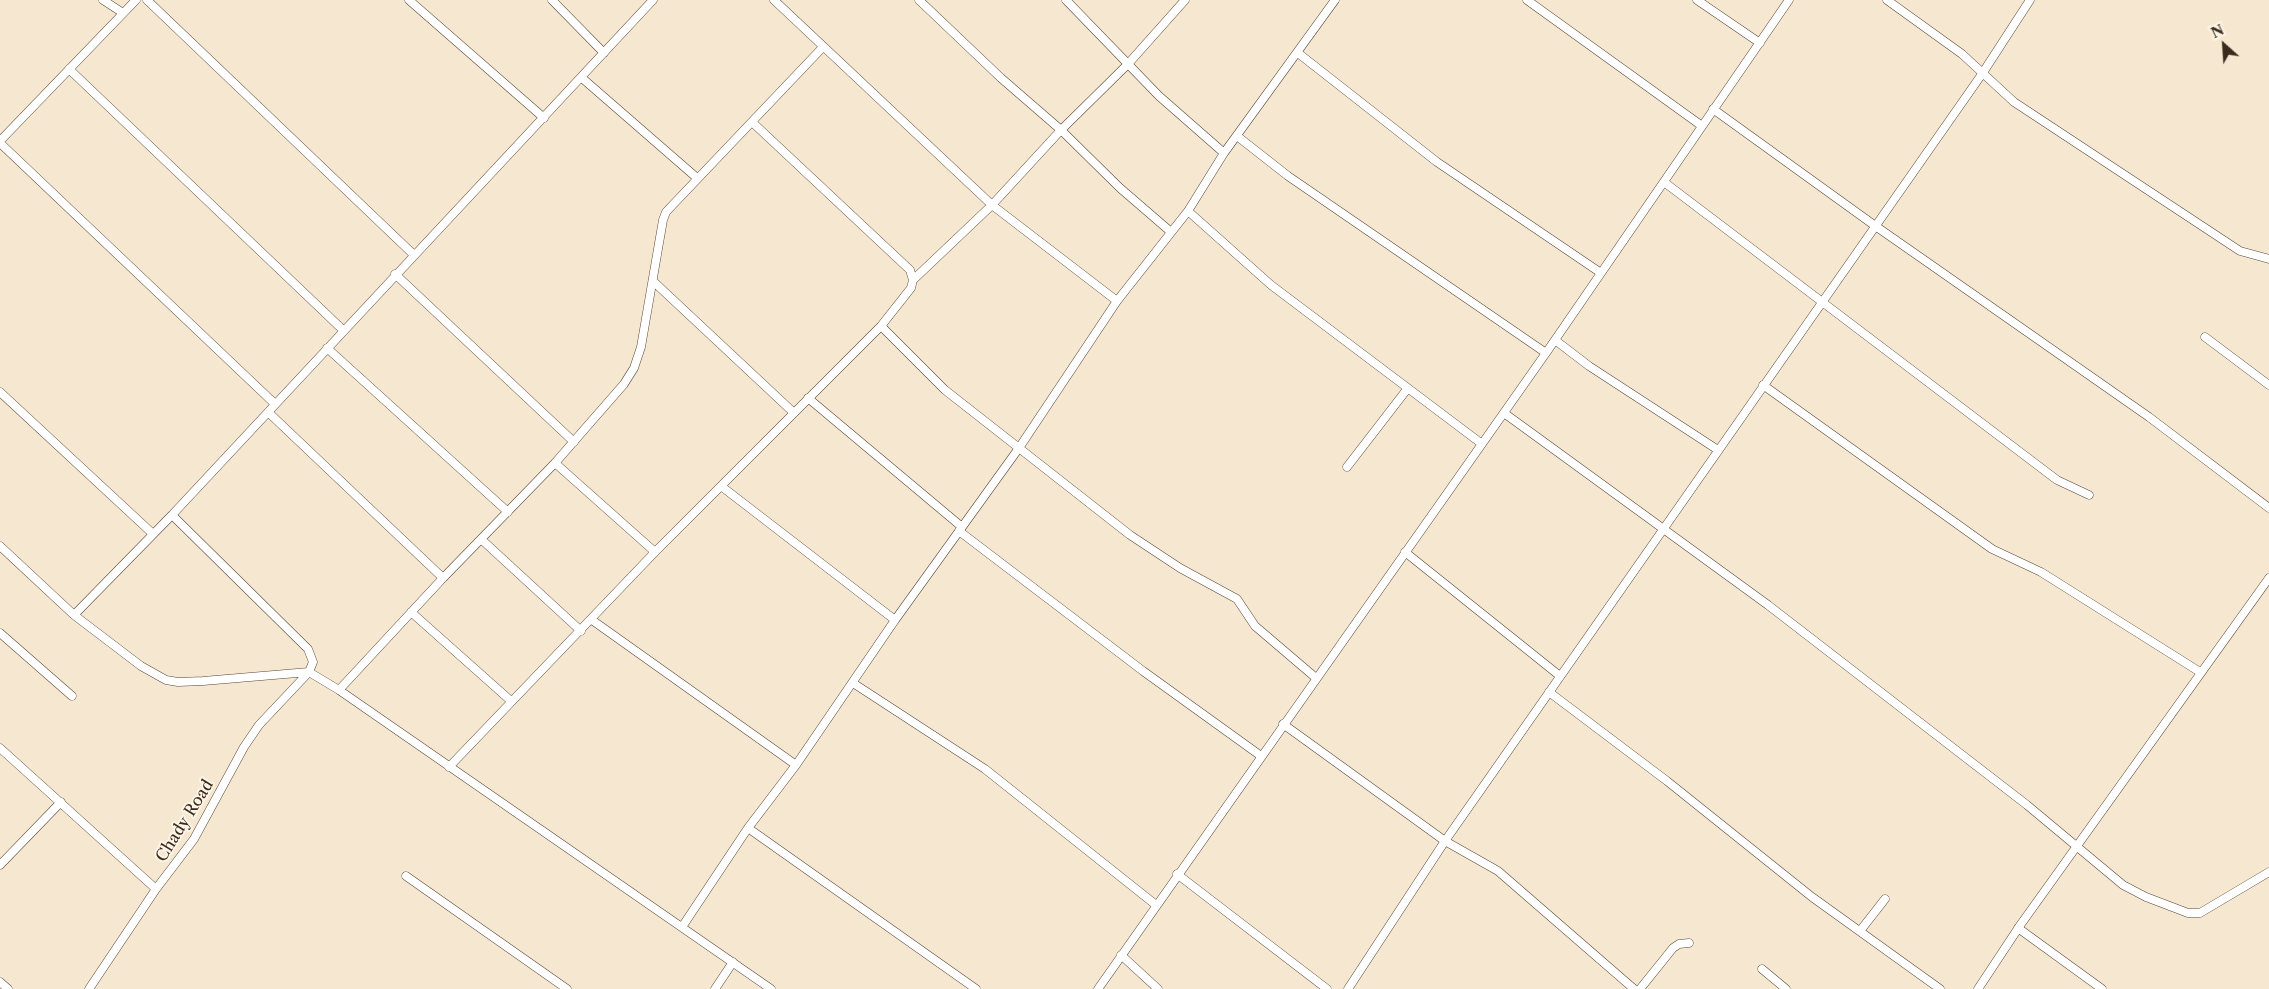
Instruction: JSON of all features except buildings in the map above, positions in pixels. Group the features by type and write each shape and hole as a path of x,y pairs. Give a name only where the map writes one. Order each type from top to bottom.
{"street":[{"path":"103,0 123,13"},
{"path":"136,0 0,142 275,404"},
{"path":"147,0 414,255"},
{"path":"409,0 544,118"},
{"path":"552,0 604,53"},
{"path":"74,615 172,515 342,330 582,78 653,0"},
{"path":"774,0 992,205 1117,300"},
{"path":"919,0 1001,78 1061,130 1120,188 1171,232"},
{"path":"1066,0 1186,121 1224,153"},
{"path":"450,767 655,552 881,326 910,288 913,280 992,205 1061,130 1128,64 1186,0"},
{"path":"682,926 748,828 796,765 895,620 1018,448 1117,300 1188,211 1224,153 1335,0"},
{"path":"1527,0 1702,126"},
{"path":"1697,0 1760,43"},
{"path":"1098,989 1177,874 1546,353 1789,0"},
{"path":"1888,0 1962,54 2014,102 2240,251 2268,258"},
{"path":"1348,989 1445,841 1664,530 1821,301 1982,74 2030,0"},
{"path":"339,690 443,578 555,463 624,384 634,368 641,346 654,282 663,220 670,207 823,47"},
{"path":"1298,53 1437,162 1601,273"},
{"path":"70,69 342,330"},
{"path":"582,78 697,178"},
{"path":"1713,109 1874,226 2149,417 2269,508"},
{"path":"752,122 910,270 913,280"},
{"path":"1236,136 1288,176 1546,353"},
{"path":"1664,182 2057,480 2089,495"},
{"path":"1188,211 1271,285 1482,444"},
{"path":"395,274 574,442"},
{"path":"654,282 794,413"},
{"path":"881,326 945,390 1130,535 1180,568 1237,599 1255,626 1316,678"},
{"path":"2205,337 2269,384"},
{"path":"1555,340 1588,366 1718,450"},
{"path":"326,348 508,512"},
{"path":"1763,385 1992,549 2041,572 2200,672"},
{"path":"1347,468 1408,388"},
{"path":"0,392 153,534"},
{"path":"808,398 961,529 1128,660 1261,756"},
{"path":"268,412 443,578"},
{"path":"1504,413 1768,605 2014,794 2076,848 2123,885 2146,897 2188,913 2206,911 2269,872"},
{"path":"555,463 655,552"},
{"path":"721,486 895,620"},
{"path":"172,515 308,649 313,662 309,672"},
{"path":"481,539 581,631"},
{"path":"0,546 74,615 141,666 166,680 178,682 203,681 309,672 339,690 771,989"},
{"path":"1405,552 1560,676"},
{"path":"1978,989 2018,928 2269,578"},
{"path":"411,612 511,701"},
{"path":"592,620 796,765"},
{"path":"0,633 72,696"},
{"name":"Chady Road","path":"91,986 156,889 194,839 244,747 260,725 309,672"},
{"path":"853,683 985,768 1156,905"},
{"path":"1549,692 1860,931 1940,989"},
{"path":"1283,724 1445,841 1498,871 1634,989"},
{"path":"0,748 156,889"},
{"path":"0,865 61,802"},
{"path":"748,828 976,989"},
{"path":"1177,874 1327,989"},
{"path":"406,876 567,989"},
{"path":"1860,931 1885,899"},
{"path":"2018,928 2102,989"},
{"path":"1640,989 1673,948 1679,944 1689,943"},
{"path":"1121,955 1158,989"},
{"path":"715,989 733,962"},
{"path":"1762,969 1786,989"},
{"path":"0,982 8,989"},
{"path":"91,986 100,989"}]}
